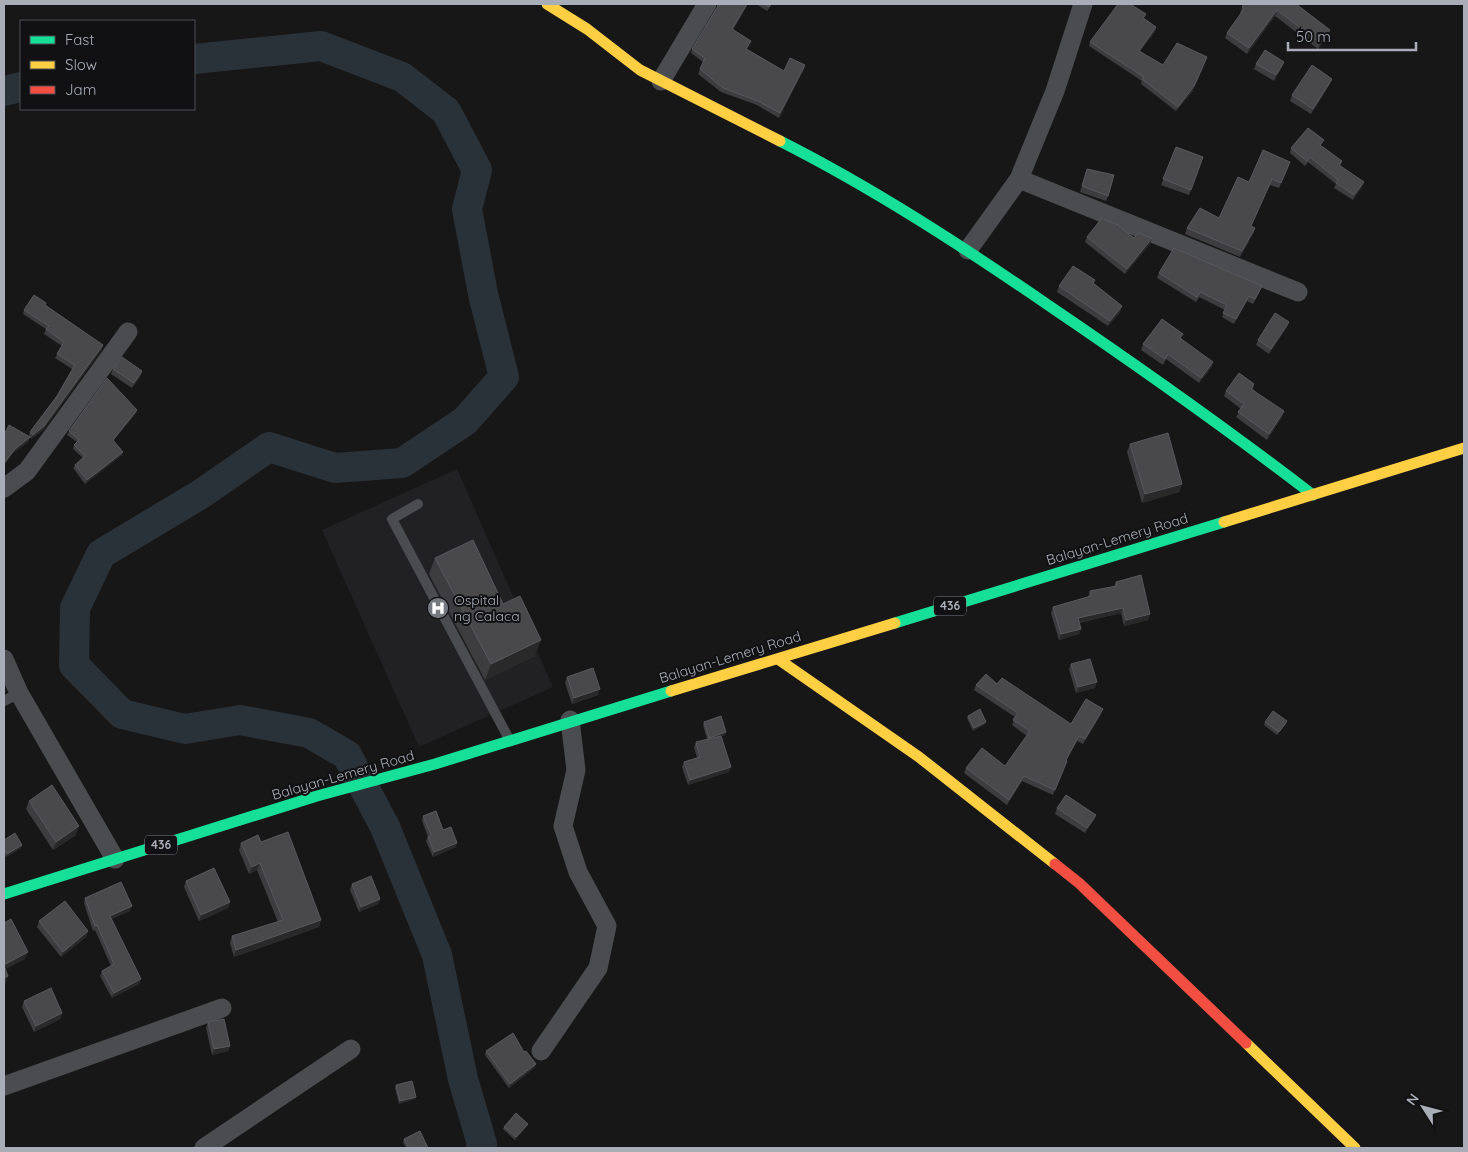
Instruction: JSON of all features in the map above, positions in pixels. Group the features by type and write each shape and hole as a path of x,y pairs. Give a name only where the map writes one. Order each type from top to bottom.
{"street":[{"path":"547,4 587,29 640,70 806,154 968,250 1135,364 1240,439 1313,495"},
{"path":"661,82 707,4"},
{"path":"968,250 1019,179 1055,91 1083,4"},
{"path":"1019,179 1298,292"},
{"path":"4,488 27,471 128,332"},
{"name":"Balayan-Lemery Road","path":"4,894 317,796 435,764 570,720 778,659 1464,448"},
{"path":"4,659 11,697 115,859"},
{"path":"778,659 919,757 1079,883 1354,1148"},
{"path":"542,1051 598,968 607,926 578,872 564,826 576,770 570,720"},
{"path":"4,1086 222,1008"},
{"path":"204,1148 351,1049"}],"lane":[{"path":"418,504 392,518 509,740"}],"shaded area":[{"name":"Ospital ng Calaca","path":"457,469 553,687 419,747 322,530"}],"building":[{"path":"719,4 747,4 732,29 751,41 746,49 784,71 790,58 805,65 780,113 758,101 723,88 700,69 705,58 692,49"},
{"path":"1118,4 1130,4 1146,14 1143,18 1156,27 1139,51 1163,65 1177,43 1207,57 1194,86 1178,107 1142,79 1144,77 1090,42"},
{"path":"1244,4 1296,4 1330,30 1320,43 1277,10 1249,48 1227,33 1244,9 1242,7"},
{"path":"1265,50 1284,62 1276,75 1256,64"},
{"path":"1312,65 1332,79 1313,109 1292,95"},
{"path":"1308,128 1324,140 1320,145 1342,161 1339,165 1364,182 1354,195 1336,183 1338,180 1310,157 1307,161 1291,148"},
{"path":"1176,147 1203,157 1191,190 1163,179"},
{"path":"1263,150 1290,162 1281,183 1272,179 1251,226 1255,228 1242,251 1187,228 1200,208 1219,218 1238,177 1249,182"},
{"path":"1087,169 1114,175 1108,196 1082,186"},
{"path":"1102,218 1118,225 1134,238 1138,233 1152,238 1127,269 1087,237"},
{"path":"1174,248 1262,286 1255,299 1249,296 1236,319 1223,313 1227,305 1200,292 1197,297 1159,273"},
{"path":"1073,266 1095,280 1093,283 1122,306 1110,321 1059,286"},
{"path":"34,295 46,303 45,305 103,345 44,426 33,435 30,432 57,396 75,365 57,354 64,342 46,329 49,326 24,310"},
{"path":"1275,313 1289,322 1271,349 1258,340"},
{"path":"1162,319 1183,334 1180,338 1213,362 1201,378 1168,354 1165,359 1143,344"},
{"path":"122,357 142,371 134,383 113,369"},
{"path":"1239,373 1254,384 1251,389 1284,411 1269,434 1238,412 1244,404 1226,391"},
{"path":"107,378 137,410 113,440 123,452 87,480 75,465 85,456 74,445 79,440 69,431"},
{"path":"9,425 30,437 15,449 4,463 4,435"},
{"path":"1168,433 1182,484 1145,494 1130,444"},
{"name":"Ospital ng Calaca","path":"473,540 503,604 520,596 541,640 491,664 435,558"},
{"path":"1141,575 1150,614 1126,620 1123,608 1078,618 1081,629 1061,634 1053,607 1091,596 1090,591 1117,586 1116,582"},
{"path":"1090,659 1097,682 1078,687 1071,664"},
{"path":"593,668 600,689 574,698 567,677"},
{"path":"986,674 997,684 1002,678 1071,724 1086,699 1103,709 1085,739 1079,736 1066,760 1055,790 1024,776 1009,800 966,768 982,748 1005,766 1030,731 1013,720 1018,713 976,685"},
{"path":"980,709 986,722 974,728 968,716"},
{"path":"1273,711 1287,721 1279,732 1265,722"},
{"path":"721,716 726,732 709,738 704,722"},
{"path":"721,736 731,767 690,780 684,762 700,757 696,742"},
{"path":"52,785 79,826 56,842 29,801"},
{"path":"1066,795 1096,815 1087,828 1057,808"},
{"path":"436,811 443,830 451,827 457,843 434,852 428,837 431,835 423,816"},
{"path":"288,832 321,920 236,950 232,936 283,920 260,863 252,867 241,843 258,835 261,842"},
{"path":"15,833 22,845 7,854 4,850 4,840"},
{"path":"214,868 230,902 201,915 186,881"},
{"path":"371,876 380,899 361,907 352,884"},
{"path":"121,882 132,906 110,916 141,979 114,993 102,971 114,964 97,925 95,926 85,898"},
{"path":"65,901 88,931 63,952 39,921"},
{"path":"11,919 28,952 4,965 4,923"},
{"path":"4,966 8,976 4,978"},
{"path":"51,988 62,1013 36,1026 24,1001"},
{"path":"224,1019 230,1046 214,1049 208,1022"},
{"path":"513,1033 524,1052 526,1051 536,1064 510,1084 486,1051"},
{"path":"412,1081 416,1097 400,1101 396,1085"},
{"path":"516,1113 528,1124 516,1137 504,1127"},
{"path":"420,1131 428,1148 409,1148 404,1139"}],"waterway":[{"path":"195,59 321,46 402,77 446,111 477,170 467,209 483,294 504,377 465,421 402,463 335,468 269,447 201,494 101,554 75,608 74,665 122,714 185,729 240,720 309,733 347,755 385,827 437,955 463,1079 482,1144 481,1148"},
{"path":"4,91 20,87"}],"traffic: fast":[{"path":"780,141 849,178 917,218 983,261 1149,375 1313,495"},
{"path":"895,623 1224,522"},
{"path":"4,894 317,796 435,764 671,691"}],"traffic: slow":[{"path":"547,4 587,29 640,70 780,141"},
{"path":"1224,522 1464,448"},
{"path":"671,691 895,623"},
{"path":"778,659 919,757 1055,864"},
{"path":"1246,1043 1355,1148"}],"traffic: jam":[{"path":"1055,864 1079,883 1246,1043"}],"place":[{"name":"Ospital ng Calaca","path":"438,608"}]}
